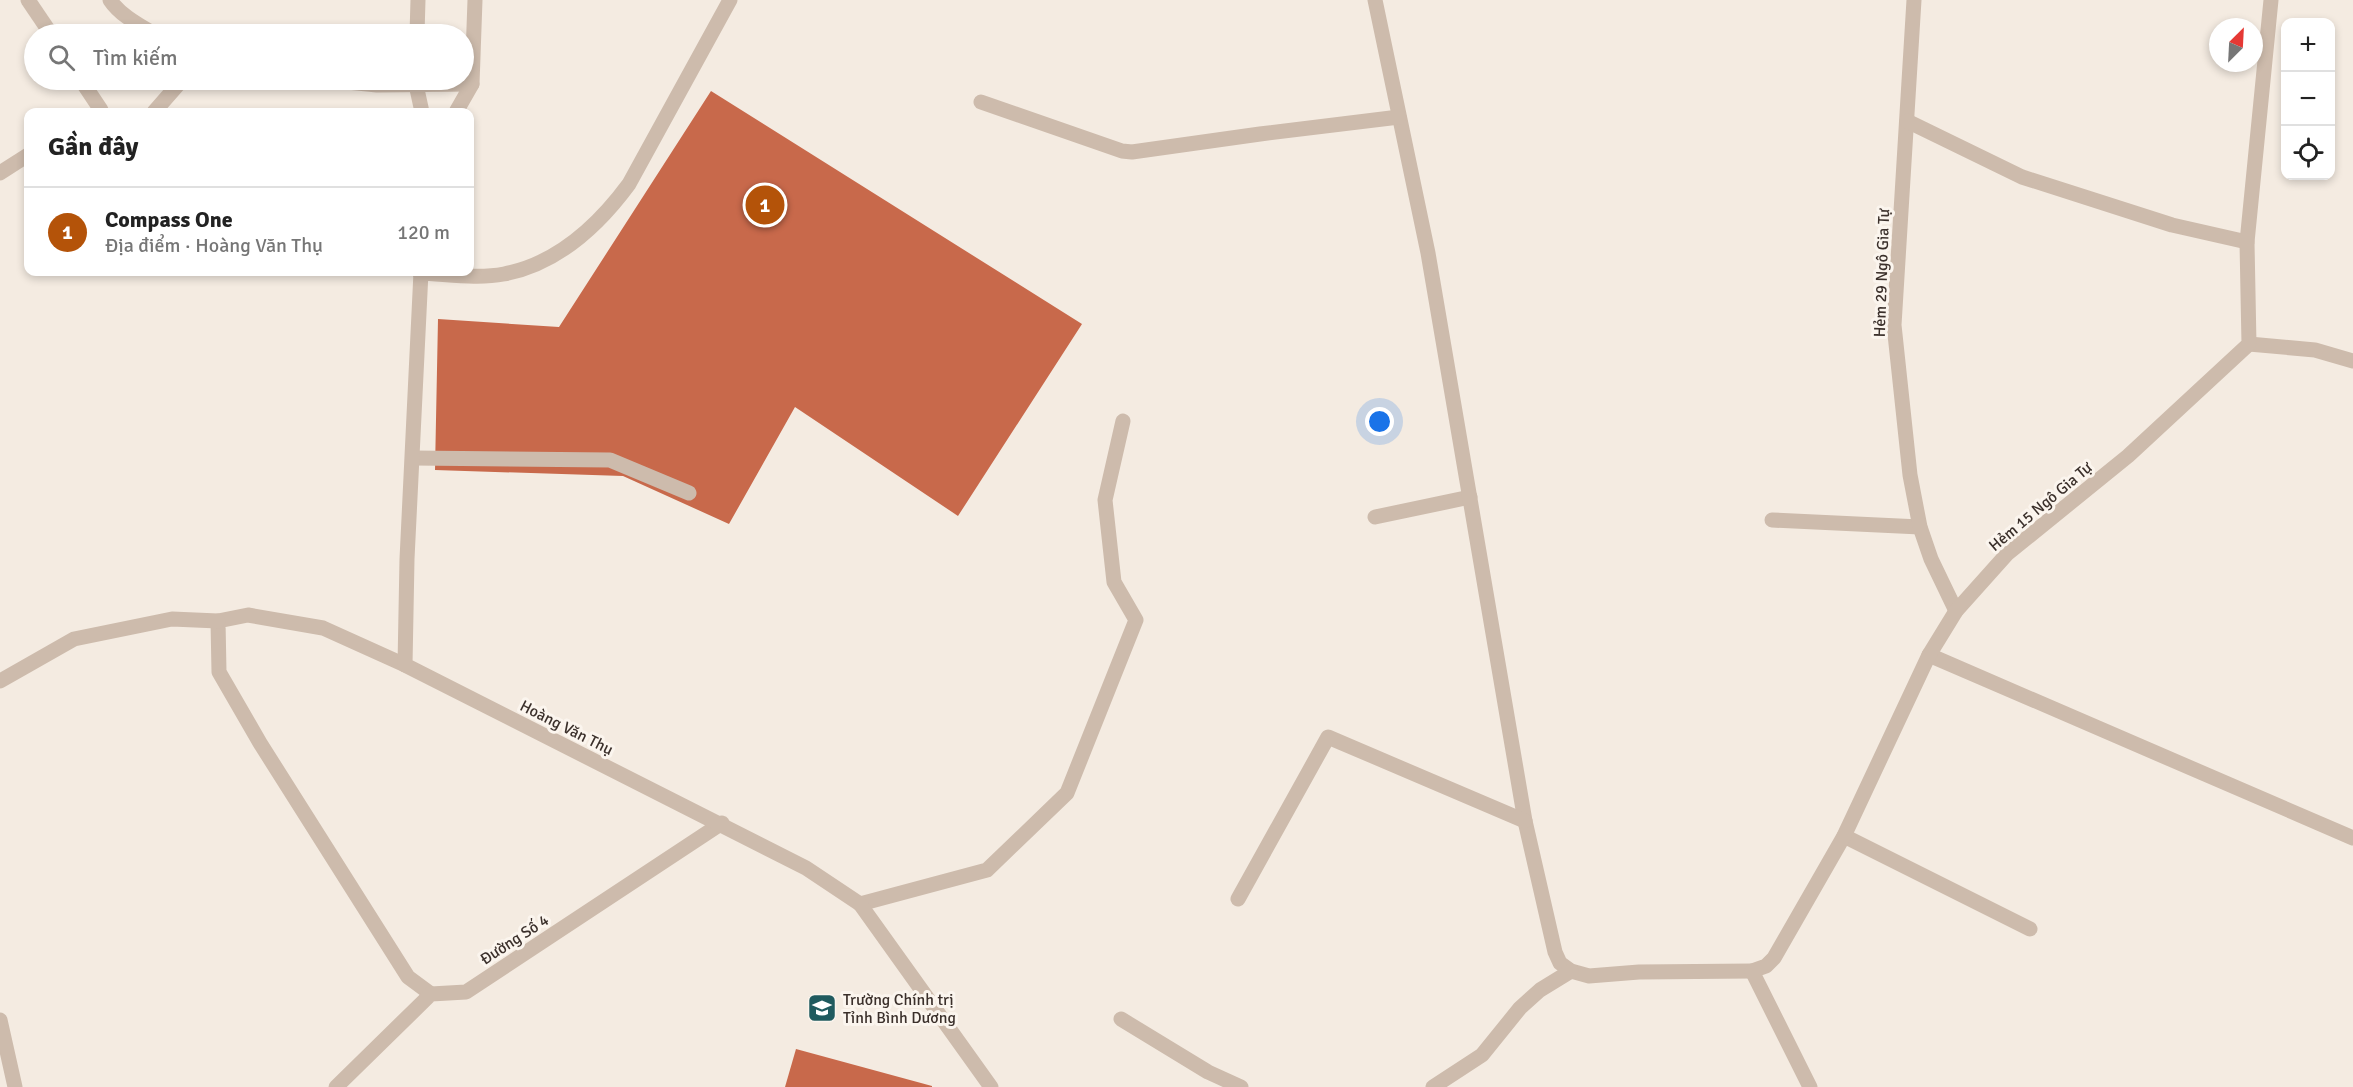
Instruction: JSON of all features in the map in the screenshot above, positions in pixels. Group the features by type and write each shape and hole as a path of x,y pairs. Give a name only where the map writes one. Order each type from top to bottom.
{"street":[{"path":"28,0 44,24"},
{"path":"110,0 136,24"},
{"path":"417,24 418,0"},
{"path":"474,28 475,0"},
{"path":"474,273 502,274 537,263 580,238 612,207 628,184 730,0"},
{"path":"1374,0 1428,253 1525,821 1555,952 1560,963 1571,971 1589,976 1640,972 1752,971 1810,1087"},
{"name":"Hẻm 29 Ngô Gia Tự","path":"1914,0 1894,325 1910,475 1920,527 1931,559 1956,611"},
{"path":"2271,0 2247,242 2249,344 2315,350 2353,361"},
{"path":"88,90 100,108"},
{"path":"158,108 173,90"},
{"path":"417,90 421,108"},
{"path":"458,108 469,90"},
{"path":"981,102 1112,148 1132,152 1399,117"},
{"path":"1907,121 2022,177 2172,225 2247,242"},
{"path":"0,173 24,158"},
{"path":"405,665 407,559 421,276"},
{"name":"Hẻm 15 Ngô Gia Tự","path":"1752,971 1766,966 1774,958 1844,836 1929,655 1956,611 2007,554 2128,456 2249,344"},
{"path":"860,904 987,870 1067,793 1136,620 1114,582 1105,500 1123,421"},
{"path":"413,458 610,460 689,493"},
{"path":"1375,517 1470,497"},
{"path":"1772,520 1920,527"},
{"name":"Hoàng Văn Thụ","path":"0,681 74,639 172,619 218,621 249,615 323,628 405,665 722,823 806,868 860,904 992,1087"},
{"path":"218,621 219,672 260,743 408,977 431,994 336,1087"},
{"path":"1929,655 2353,838"},
{"path":"1238,898 1328,737 1525,821"},
{"name":"Đường Số 4","path":"431,994 466,992 722,823"},
{"path":"1844,836 2030,929"},
{"path":"1433,1087 1482,1055 1520,1008 1540,990 1571,971"},
{"path":"1121,1019 1208,1072 1241,1087"},
{"path":"0,1020 15,1087"}],"building":[{"path":"711,91 1082,324 958,516 795,407 729,524 623,476 435,470 438,319 559,327"},
{"path":"796,1049 932,1086 932,1087 785,1087"}],"place":[{"name":"Compass One","path":"765,205"},
{"name":"Trường Chính trị Tỉnh Bình Dương","path":"822,1008"}]}
